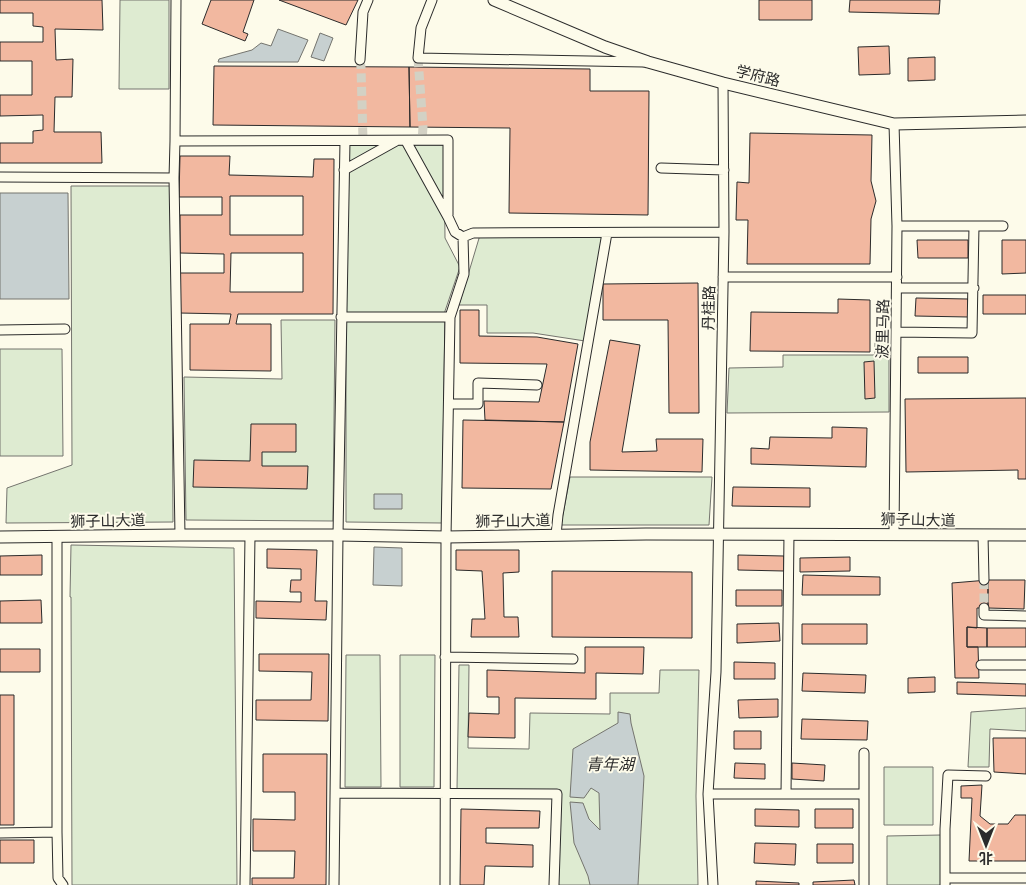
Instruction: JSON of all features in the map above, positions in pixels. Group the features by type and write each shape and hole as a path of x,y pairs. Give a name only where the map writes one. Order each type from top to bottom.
{"street":[{"path":"176,0 174,178 180,535"},
{"path":"360,60 363,12 368,0"},
{"path":"432,0 421,28 418,58 648,62"},
{"name":"学府路","path":"494,0 605,47 648,62 723,83 894,124 1026,121"},
{"name":"丹桂路","path":"713,885 708,794 716,672 719,534 724,232 723,83"},
{"name":"波里马路","path":"894,124 897,226 894,534"},
{"path":"175,141 448,140 448,217"},
{"path":"334,885 345,141"},
{"path":"344,170 396,141"},
{"path":"406,141 455,232 464,237"},
{"path":"661,168 724,170"},
{"path":"0,176 174,178"},
{"path":"897,226 1003,226"},
{"path":"896,332 972,333 974,226"},
{"path":"464,237 472,233 724,232"},
{"path":"556,535 607,233"},
{"path":"445,885 446,537 450,317 464,274 464,237"},
{"path":"723,277 897,278"},
{"path":"897,288 974,288"},
{"path":"341,317 450,317"},
{"path":"0,330 65,329"},
{"path":"449,404 478,404 478,383 537,384"},
{"name":"狮子山大道","path":"0,537 180,535 446,537 719,534 1026,535"},
{"path":"786,794 789,534"},
{"path":"983,535 984,580"},
{"path":"57,536 57,832 58,878 64,885"},
{"path":"245,885 250,536"},
{"path":"984,608 984,615 1026,616"},
{"path":"445,657 574,659"},
{"path":"981,665 1026,665"},
{"path":"864,753 864,885"},
{"path":"986,776 948,775 945,881 1026,878"},
{"path":"335,793 557,794 554,885"},
{"path":"708,794 864,794"},
{"path":"0,832 57,832"}],"green space":[{"path":"120,0 169,0 169,89 119,89"},
{"path":"348,145 444,145 445,238 460,267 445,311 442,523 346,522"},
{"path":"71,186 171,186 173,522 6,523 7,488 72,465"},
{"path":"480,235 603,236 585,341 533,333 487,333 487,305 459,305"},
{"path":"281,320 335,320 333,521 186,520 184,377 282,379"},
{"path":"889,341 889,412 727,413 729,368 783,367 783,355 875,355 875,342"},
{"path":"0,349 62,349 63,456 0,456"},
{"path":"570,477 712,477 709,525 561,525"},
{"path":"71,545 234,548 237,885 72,885"},
{"path":"346,655 380,655 381,787 345,787"},
{"path":"400,655 435,655 434,787 400,787"},
{"path":"459,665 469,665 468,748 529,749 530,713 610,714 610,693 659,693 660,670 699,670 696,796 698,885 558,885 561,790 457,789"},
{"path":"1026,708 1026,731 990,729 989,767 968,767 971,712"},
{"path":"884,767 933,767 933,825 884,825"},
{"path":"941,835 941,885 887,885 887,836"}],"water":[{"path":"278,29 308,40 298,62 218,62 219,59 252,50 261,43 271,46"},
{"path":"320,33 333,38 324,61 311,57"},
{"path":"0,193 68,193 69,299 0,299"},
{"path":"374,494 402,494 402,509 374,509"},
{"path":"374,547 402,548 402,586 373,585"},
{"name":"青年湖","path":"618,712 630,714 644,776 638,885 590,885 574,843 570,802 583,803 589,819 600,830 599,793 591,788 584,798 570,797 573,749 618,723"}],"building":[{"path":"0,0 102,0 103,30 55,29 56,60 73,59 72,97 55,97 54,132 101,132 102,163 0,163 0,143 33,143 33,131 43,130 43,115 0,116 0,95 32,95 32,61 0,61 0,42 43,42 43,27 33,26 33,13 0,13"},
{"path":"211,0 254,0 243,32 248,34 245,41 202,24"},
{"path":"279,0 358,0 346,25"},
{"path":"759,0 812,0 812,20 759,20"},
{"path":"850,0 940,0 939,14 849,12"},
{"path":"889,46 890,74 859,75 858,47"},
{"path":"935,57 935,80 908,81 908,58"},
{"path":"214,66 409,67 410,127 213,125"},
{"path":"409,67 590,69 590,91 649,91 648,215 509,213 510,128 410,127"},
{"path":"750,133 872,135 871,181 876,201 871,219 870,264 747,264 748,220 736,220 737,182 749,183"},
{"path":"180,156 230,156 229,175 313,177 314,159 334,159 333,314 238,314 236,324 271,324 271,371 190,370 190,324 229,324 231,314 179,313 179,273 224,273 224,254 180,253 180,215 222,215 222,197 179,197","holes":["230,196 303,196 303,235 230,235","231,253 303,253 303,292 230,292"]},
{"path":"917,240 968,240 968,258 918,258"},
{"path":"1002,240 1026,240 1026,273 1002,274"},
{"path":"698,283 699,413 669,413 668,320 603,320 603,284"},
{"path":"983,295 1026,295 1026,314 983,314"},
{"path":"916,298 968,299 968,317 915,316"},
{"path":"838,299 870,300 870,352 750,351 751,312 838,313"},
{"path":"460,310 479,310 479,336 537,337 578,344 564,422 485,420 484,401 539,402 547,364 460,363"},
{"path":"610,340 640,345 622,452 657,451 656,439 703,439 702,472 590,470 590,442"},
{"path":"918,357 968,357 968,373 918,373"},
{"path":"874,361 875,398 865,399 864,362"},
{"path":"1026,398 1026,479 1018,479 1018,470 906,472 905,399"},
{"path":"463,420 564,422 551,489 462,488"},
{"path":"251,424 296,424 296,452 262,452 262,466 308,466 307,489 193,487 194,460 250,461"},
{"path":"832,427 867,428 866,467 751,464 751,448 769,449 770,437 832,438"},
{"path":"733,487 810,488 810,507 732,506"},
{"path":"267,549 317,550 315,601 327,601 326,620 256,618 256,601 301,602 301,592 290,592 291,580 301,580 301,569 267,568"},
{"path":"456,550 519,550 519,572 503,573 504,617 518,617 519,637 471,637 472,619 485,619 482,571 456,570"},
{"path":"42,555 42,575 0,575 0,556"},
{"path":"738,555 784,556 784,571 738,570"},
{"path":"850,557 850,571 800,572 800,558"},
{"path":"552,571 692,572 692,638 552,637"},
{"path":"803,575 880,577 880,595 802,595"},
{"path":"988,580 1025,580 1024,609 988,608"},
{"path":"988,580 988,608 977,608 977,628 967,627 967,647 978,647 979,678 955,678 952,583"},
{"path":"736,590 782,590 782,606 736,606"},
{"path":"41,600 42,623 0,623 0,601"},
{"path":"779,623 780,641 737,643 737,624"},
{"path":"802,624 867,624 867,644 802,644"},
{"path":"967,627 987,628 987,647 967,647"},
{"path":"987,628 1026,628 1026,647 987,647"},
{"path":"585,647 644,647 643,674 596,673 596,699 515,698 515,738 468,737 469,713 499,714 499,697 487,697 487,670 585,673"},
{"path":"0,649 40,649 40,672 0,672"},
{"path":"259,654 329,654 328,721 256,720 256,700 311,700 312,672 259,671"},
{"path":"734,662 775,663 775,679 734,679"},
{"path":"803,673 866,675 865,693 802,691"},
{"path":"935,677 935,692 908,693 908,678"},
{"path":"957,682 1026,684 1026,696 957,694"},
{"path":"0,695 14,695 14,825 0,825"},
{"path":"778,699 778,717 739,718 738,700"},
{"path":"802,719 868,721 867,740 801,739"},
{"path":"734,731 761,731 761,749 734,749"},
{"path":"993,738 1026,738 1026,774 994,772"},
{"path":"263,754 327,754 326,885 252,885 252,878 294,878 295,851 253,851 253,819 295,820 295,792 263,792"},
{"path":"735,763 765,764 765,779 734,778"},
{"path":"792,763 825,765 824,781 792,779"},
{"path":"982,785 980,816 990,824 1008,824 1015,815 1026,815 1026,861 969,861 972,798 961,798 961,786"},
{"path":"461,809 540,811 539,828 486,828 486,843 533,845 533,867 485,866 484,885 460,885"},
{"path":"755,809 799,810 799,827 755,826"},
{"path":"815,809 853,809 853,828 815,828"},
{"path":"0,840 34,840 34,863 0,863"},
{"path":"755,843 796,844 795,865 754,863"},
{"path":"817,844 853,844 853,863 817,863"},
{"path":"854,880 855,885 813,885 813,882"},
{"path":"756,881 799,883 799,885 756,885"}],"tunnel":[{"path":"418,58 423,127 422,141"},
{"path":"360,60 363,140"},
{"path":"984,580 984,608"}]}
